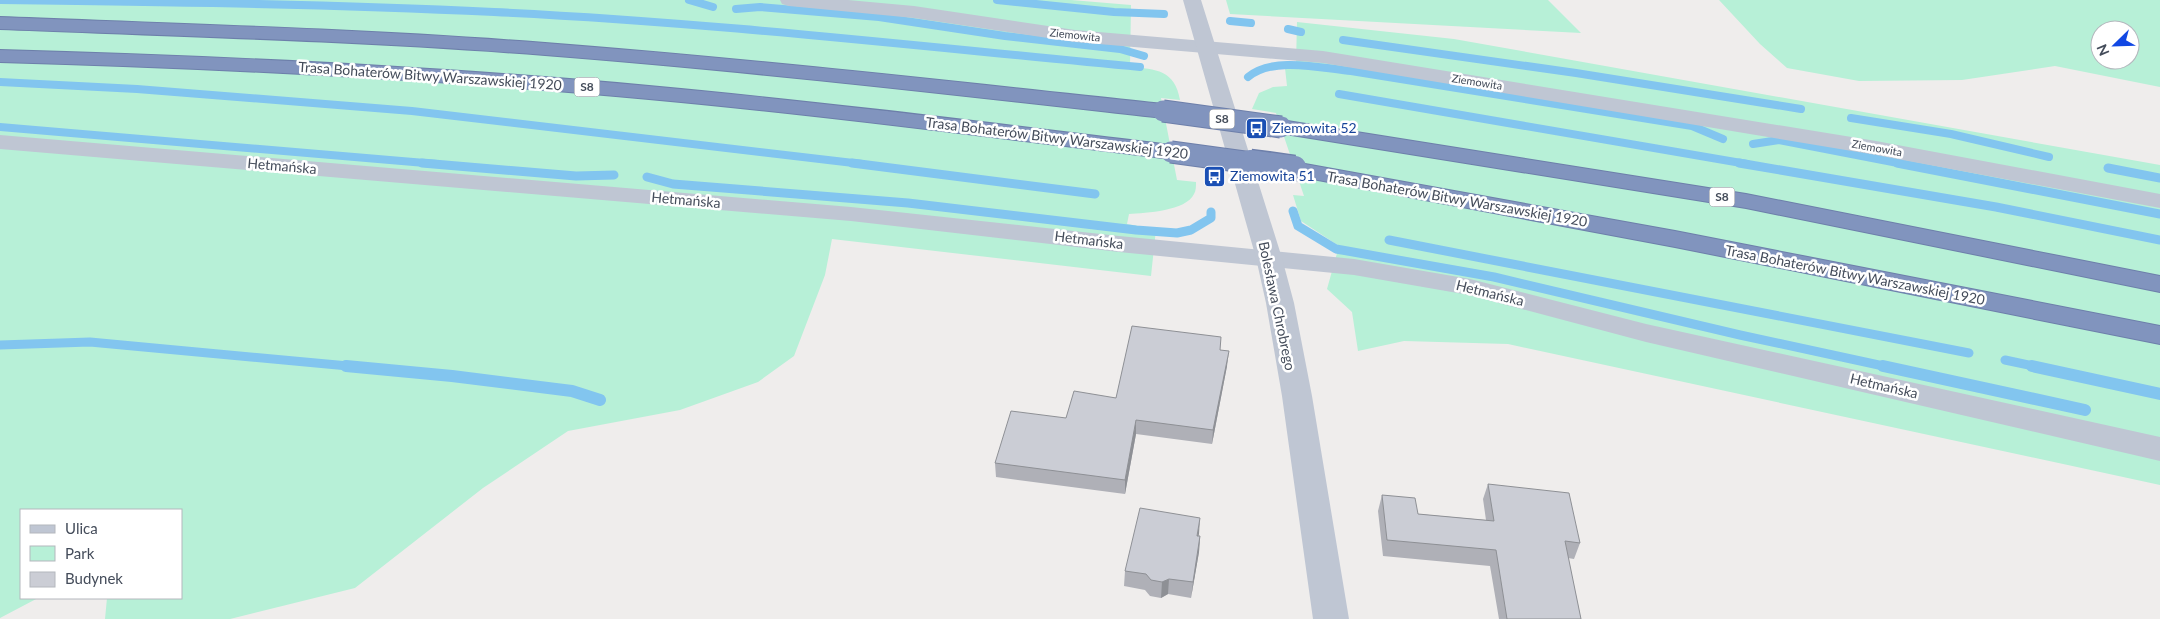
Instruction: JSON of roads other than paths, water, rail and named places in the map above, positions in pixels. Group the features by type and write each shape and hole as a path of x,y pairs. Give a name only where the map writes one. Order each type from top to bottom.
{"highway":[{"name":"S8","path":"0,23 370,37 545,49 851,77 1163,111 1281,127 1746,201 2160,284"},
{"name":"Trasa Bohaterów Bitwy Warszawskiej 1920","path":"0,56 170,60 366,70 573,86 823,110 1170,152 1294,170 1675,239 2160,334"}],"street":[{"name":"Ziemowita","path":"789,0 914,12 1075,36 1323,57 1876,148 2160,201"},
{"name":"Bolesława Chrobrego","path":"1192,0 1269,258 1280,303 1331,619"},
{"name":"Hetmańska","path":"0,142 851,214 1119,244 1354,267 1470,287 1646,332 2160,449"}],"waterway":[{"path":"0,0 309,5 575,16 817,36 1140,67"},
{"path":"689,0 713,7"},
{"path":"997,0 1114,12 1164,14"},
{"path":"736,9 760,7 879,17 1005,36 1120,49 1144,56"},
{"path":"1230,21 1251,23"},
{"path":"1288,29 1301,32"},
{"path":"1343,40 1576,73 1801,109"},
{"path":"1248,77 1258,71 1284,65 1312,66 1351,71 1692,126 1723,139"},
{"path":"0,82 137,89 412,111 862,164"},
{"path":"1339,94 1747,164"},
{"path":"1851,118 1951,134 2049,157"},
{"path":"0,127 437,164"},
{"path":"1753,144 1779,140 1903,164"},
{"path":"422,163 576,176 614,175"},
{"path":"852,163 1095,194"},
{"path":"1739,163 1996,207 2160,240"},
{"path":"1897,163 2160,214"},
{"path":"2108,168 2160,178"},
{"path":"647,177 673,184 908,203 1136,230 1177,233 1191,230 1211,218 1211,212"},
{"path":"1293,211 1298,226 1336,249 1494,277 1740,335 1888,367"},
{"path":"1389,240 1969,353"},
{"path":"0,345 90,342 359,367"},
{"path":"2005,360 2038,367"},
{"path":"346,366 452,376 572,391 600,400"},
{"path":"1883,366 2085,410"},
{"path":"2032,366 2160,394"}],"place":[{"name":"Ziemowita 52","path":"1256,128"},
{"name":"Ziemowita 51","path":"1214,176"}]}
